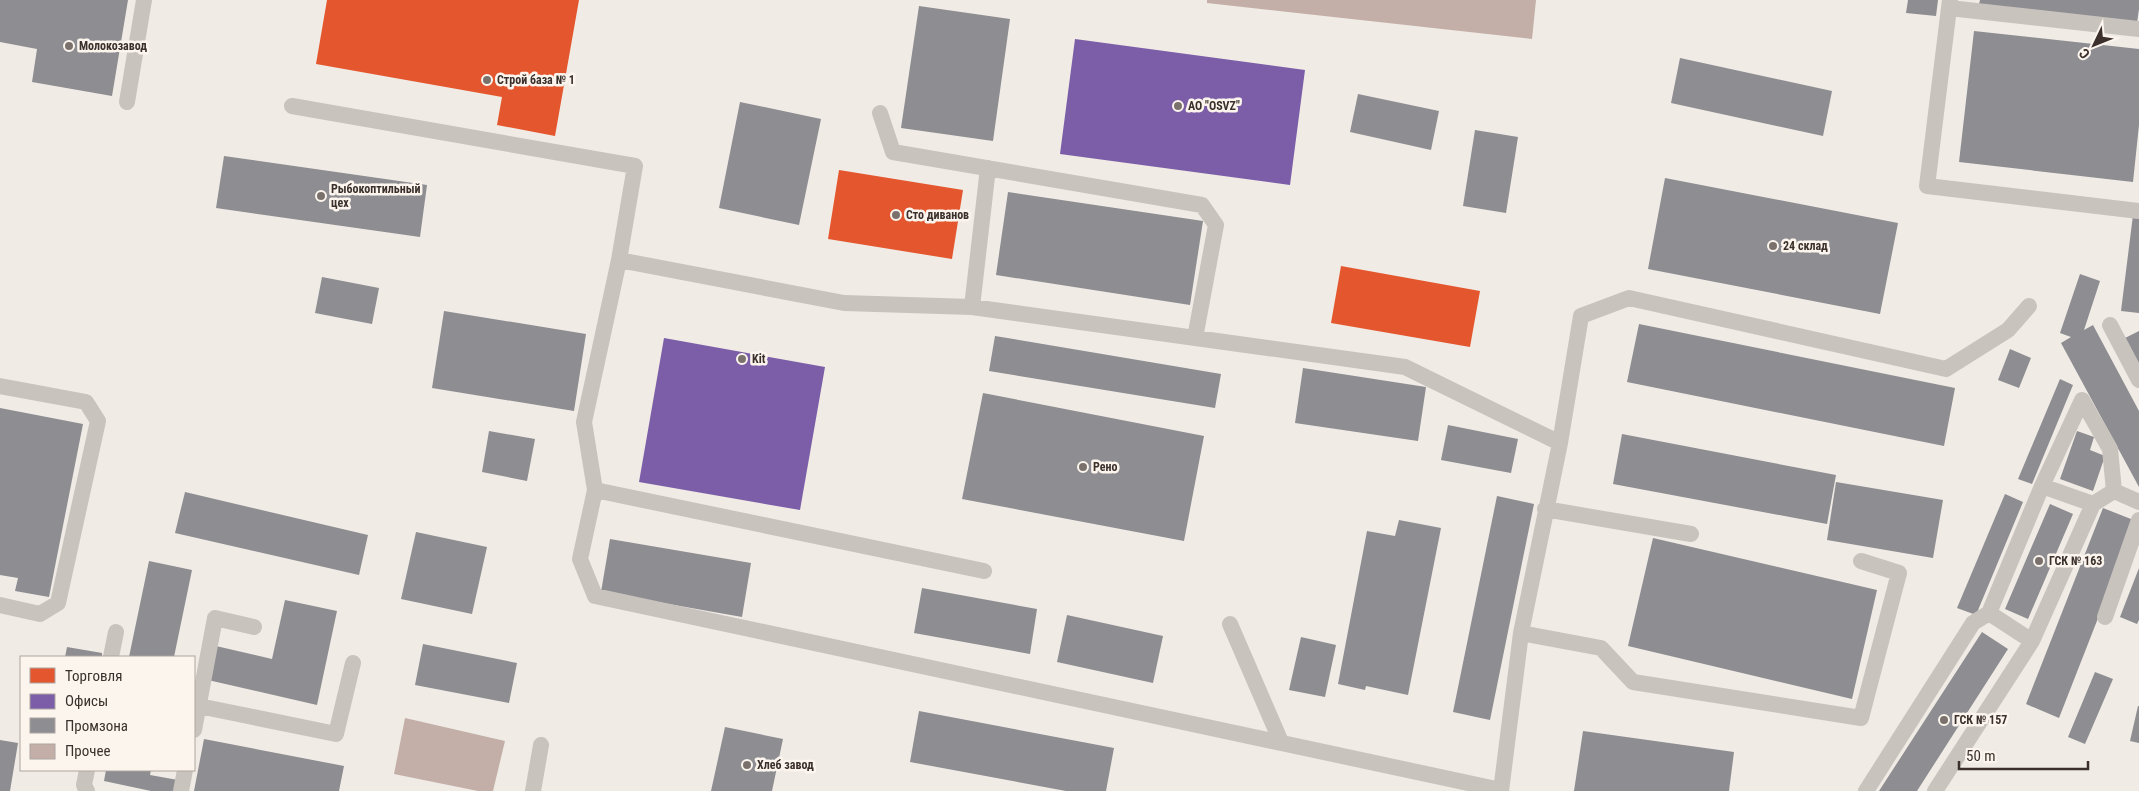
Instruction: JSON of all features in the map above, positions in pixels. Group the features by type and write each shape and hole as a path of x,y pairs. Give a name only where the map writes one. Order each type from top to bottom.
{"lane":[{"path":"127,102 144,0"},
{"path":"2139,29 1949,4 1927,186 2139,211"},
{"path":"292,106 635,166 619,260 584,422 596,490 580,559 595,596 1501,790 1521,633 1560,443 1581,316 1629,298 1946,369 2008,330 2029,306"},
{"path":"880,113 893,152 1202,205 1216,225 1195,338"},
{"path":"972,307 988,168"},
{"path":"619,260 844,303 972,307 1405,367 1560,443"},
{"path":"2110,325 2139,380"},
{"path":"0,386 86,402 98,421 58,603 40,614 0,605"},
{"path":"1866,791 1973,623 1989,614 2042,486 2082,400 2110,449 2114,492"},
{"path":"2042,486 2093,504"},
{"path":"596,490 984,570"},
{"path":"2114,492 2139,502"},
{"path":"1935,791 2032,641 2093,504 2114,492"},
{"path":"1545,509 1690,534"},
{"path":"2105,617 2139,520"},
{"path":"1521,633 1601,648 1633,682 1861,718 1899,573 1861,561"},
{"path":"1989,614 2032,641"},
{"path":"195,725 215,618 254,627"},
{"path":"1230,624 1281,742"},
{"path":"110,656 116,632"},
{"path":"199,706 336,734 353,663"},
{"path":"533,791 541,745"},
{"path":"87,791 84,785 88,771"},
{"path":"181,791 185,771"}],"building: Торговля":[{"name":"Строй база № 1","path":"327,0 579,0 555,136 497,125 502,97 316,64"},
{"name":"Сто диванов","path":"839,170 963,190 952,259 828,239"},
{"path":"1341,266 1480,291 1470,347 1331,323"}],"building: Офисы":[{"path":"1075,39 1305,70 1290,185 1060,154"},
{"path":"664,338 825,367 800,510 639,482"}],"building: Промзона":[{"name":"Молокозавод","path":"0,0 128,0 112,96 32,82 37,49 0,42"},
{"path":"1908,0 1938,0 1936,16 1906,13"},
{"path":"1980,0 2139,0 2139,9 2137,23 1979,4"},
{"path":"919,6 1010,19 993,141 901,128"},
{"path":"1974,31 2139,49 2139,125 2133,182 1959,162"},
{"path":"1680,58 1832,91 1823,136 1671,103"},
{"path":"1358,94 1439,111 1431,150 1350,132"},
{"path":"740,102 821,119 799,225 719,208"},
{"path":"1475,130 1518,137 1506,213 1463,206"},
{"name":"Рыбокоптильный цех","path":"224,156 427,185 420,237 216,208"},
{"name":"24 склад","path":"1665,178 1898,223 1880,314 1648,269"},
{"path":"1008,192 1203,221 1190,305 996,275"},
{"path":"2133,215 2139,216 2139,313 2121,311"},
{"path":"2080,274 2100,281 2084,330 2093,325 2139,411 2139,487 2061,343 2071,337 2060,333"},
{"path":"322,277 379,288 372,324 315,313"},
{"path":"444,311 586,334 574,411 432,388"},
{"path":"1639,324 1955,388 1944,446 1627,382"},
{"path":"2139,331 2139,365 2125,338"},
{"path":"995,336 1221,374 1215,408 989,371"},
{"path":"2010,349 2031,358 2019,388 1998,380"},
{"path":"1303,368 1426,387 1418,441 1295,423"},
{"path":"2060,379 2073,385 2032,484 2018,479"},
{"name":"Рено","path":"983,393 1204,436 1184,541 962,499"},
{"path":"0,408 83,424 49,597 15,591 18,578 0,575"},
{"path":"1448,425 1518,439 1511,473 1441,460"},
{"path":"489,431 535,439 527,481 482,472"},
{"path":"2077,431 2094,437 2090,450 2105,456 2093,491 2060,479"},
{"path":"1622,434 1836,475 1827,524 1613,484"},
{"path":"1836,482 1943,500 1933,558 1827,540"},
{"path":"185,492 368,535 359,575 175,533"},
{"path":"2005,494 2023,502 1976,615 1957,608"},
{"path":"1497,496 1534,504 1490,720 1453,712"},
{"name":"ГСК № 163","path":"2050,504 2073,514 2028,619 2005,609"},
{"path":"2103,508 2136,521 2059,718 2026,704"},
{"path":"1399,520 1441,528 1408,695 1366,686 1365,690 1338,684 1367,531 1395,536"},
{"path":"416,532 487,547 472,614 401,599"},
{"path":"1653,538 1877,590 1852,699 1628,646"},
{"path":"610,539 751,563 742,617 601,592"},
{"path":"149,561 192,570 174,656 129,656"},
{"path":"2139,568 2139,620 2137,624 2120,617"},
{"path":"922,588 1037,609 1030,654 914,633"},
{"path":"285,600 337,611 317,705 208,680 216,646 272,659"},
{"path":"1067,615 1163,636 1153,683 1057,662"},
{"name":"ГСК № 157","path":"1982,632 2008,649 1917,791 1879,791"},
{"path":"1301,637 1336,645 1325,697 1289,690"},
{"path":"423,644 517,663 509,703 415,685"},
{"path":"67,647 102,653 102,656 65,656"},
{"path":"2095,672 2113,679 2085,744 2068,737"},
{"path":"2139,706 2139,743 2130,741"},
{"path":"919,711 1114,748 1106,791 1066,791 910,762"},
{"name":"Хлеб завод","path":"725,727 783,739 772,791 711,791"},
{"path":"1583,731 1734,752 1729,791 1574,791"},
{"path":"204,739 344,766 339,791 194,791"},
{"path":"0,740 18,743 10,791 0,791"},
{"path":"106,771 151,771 150,775 178,780 176,791 151,791 104,781"}],"building: Прочее":[{"path":"1207,0 1536,0 1532,39 1207,3"},
{"path":"405,718 505,741 493,791 478,791 394,774"}],"place":[{"name":"Молокозавод","path":"69,46"},
{"name":"Строй база № 1","path":"487,80"},
{"name":"AO \"OSVZ\"","path":"1178,106"},
{"name":"Рыбокоптильный цех","path":"321,196"},
{"name":"Сто диванов","path":"896,215"},
{"name":"24 склад","path":"1773,246"},
{"name":"Kit","path":"742,359"},
{"name":"Рено","path":"1083,467"},
{"name":"ГСК № 163","path":"2039,561"},
{"name":"ГСК № 157","path":"1944,720"},
{"name":"Хлеб завод","path":"747,765"}]}
